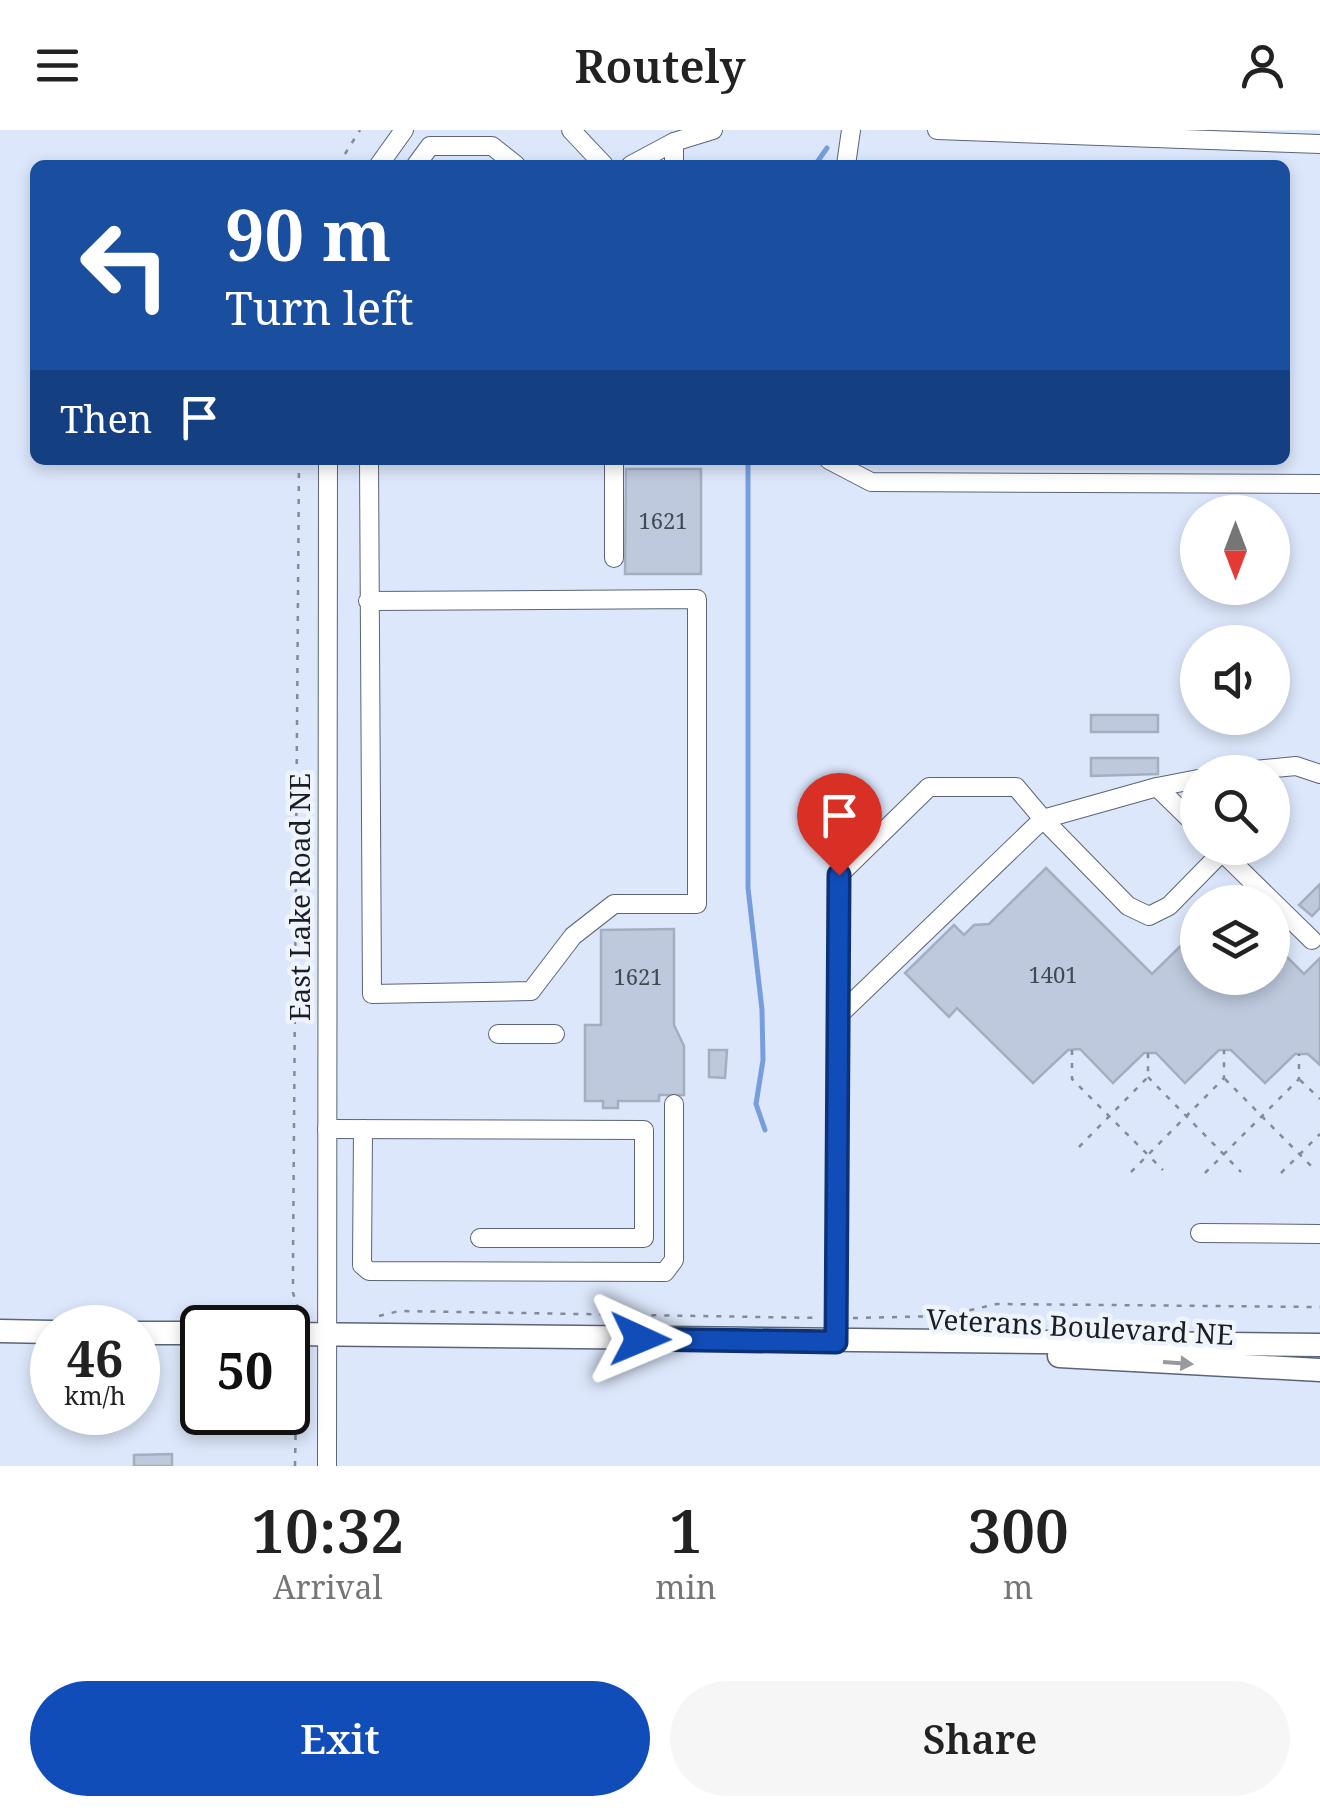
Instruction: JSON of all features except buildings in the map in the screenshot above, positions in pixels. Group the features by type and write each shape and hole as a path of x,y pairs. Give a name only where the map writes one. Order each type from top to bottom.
{"main road":[{"name":"Veterans Boulevard NE","path":"310,1329 327,1335 1320,1345"},
{"path":"0,1332 30,1332"},
{"name":"Veterans Boulevard NE","path":"836,1342 1320,1370"}],"street":[{"path":"571,130 599,160"},
{"path":"640,160 674,142 713,130"},
{"path":"847,160 852,130"},
{"path":"936,130 1320,144"},
{"path":"382,160 400,134"},
{"path":"674,142 674,160"},
{"path":"420,160 430,146 492,146 510,160"},
{"name":"East Lake Road NE","path":"327,1466 328,465"},
{"path":"368,600 697,599 697,904 614,904 573,936 531,991 372,994 368,600 369,465"},
{"path":"614,465 614,558"},
{"path":"839,465 871,482 1320,484"},
{"path":"1290,767 1320,774"},
{"path":"837,1017 1043,820 1180,784"},
{"path":"836,1342 839,875 929,787 1016,787 1128,906 1149,916 1169,906 1206,865"},
{"path":"1157,788 1180,810"},
{"path":"1235,865 1312,940"},
{"path":"498,1034 555,1034"},
{"path":"362,1129 362,1264 369,1271 665,1272 674,1260 674,1104"},
{"path":"327,1129 644,1130 644,1238 480,1238"},
{"path":"1200,1233 1320,1234"}],"path":[{"path":"341,160 360,130"},
{"path":"295,1305 299,465"},
{"path":"1072,1050 1072,1078 1163,1170"},
{"path":"1224,1050 1224,1078 1316,1172"},
{"path":"1148,1053 1148,1077 1242,1172"},
{"path":"1205,1174 1298,1078 1298,1054"},
{"path":"1078,1147 1148,1077"},
{"path":"1131,1172 1224,1078"},
{"path":"1298,1078 1320,1100"},
{"path":"1092,1133 1098,1140"},
{"path":"1280,1174 1320,1134"},
{"path":"295,1435 295,1466"}],"waterway":[{"path":"819,160 827,148"},
{"path":"748,465 748,888 762,1010 763,1060 756,1104 765,1130"}],"route":[{"path":"640,1339 836,1342 839,875"}]}
